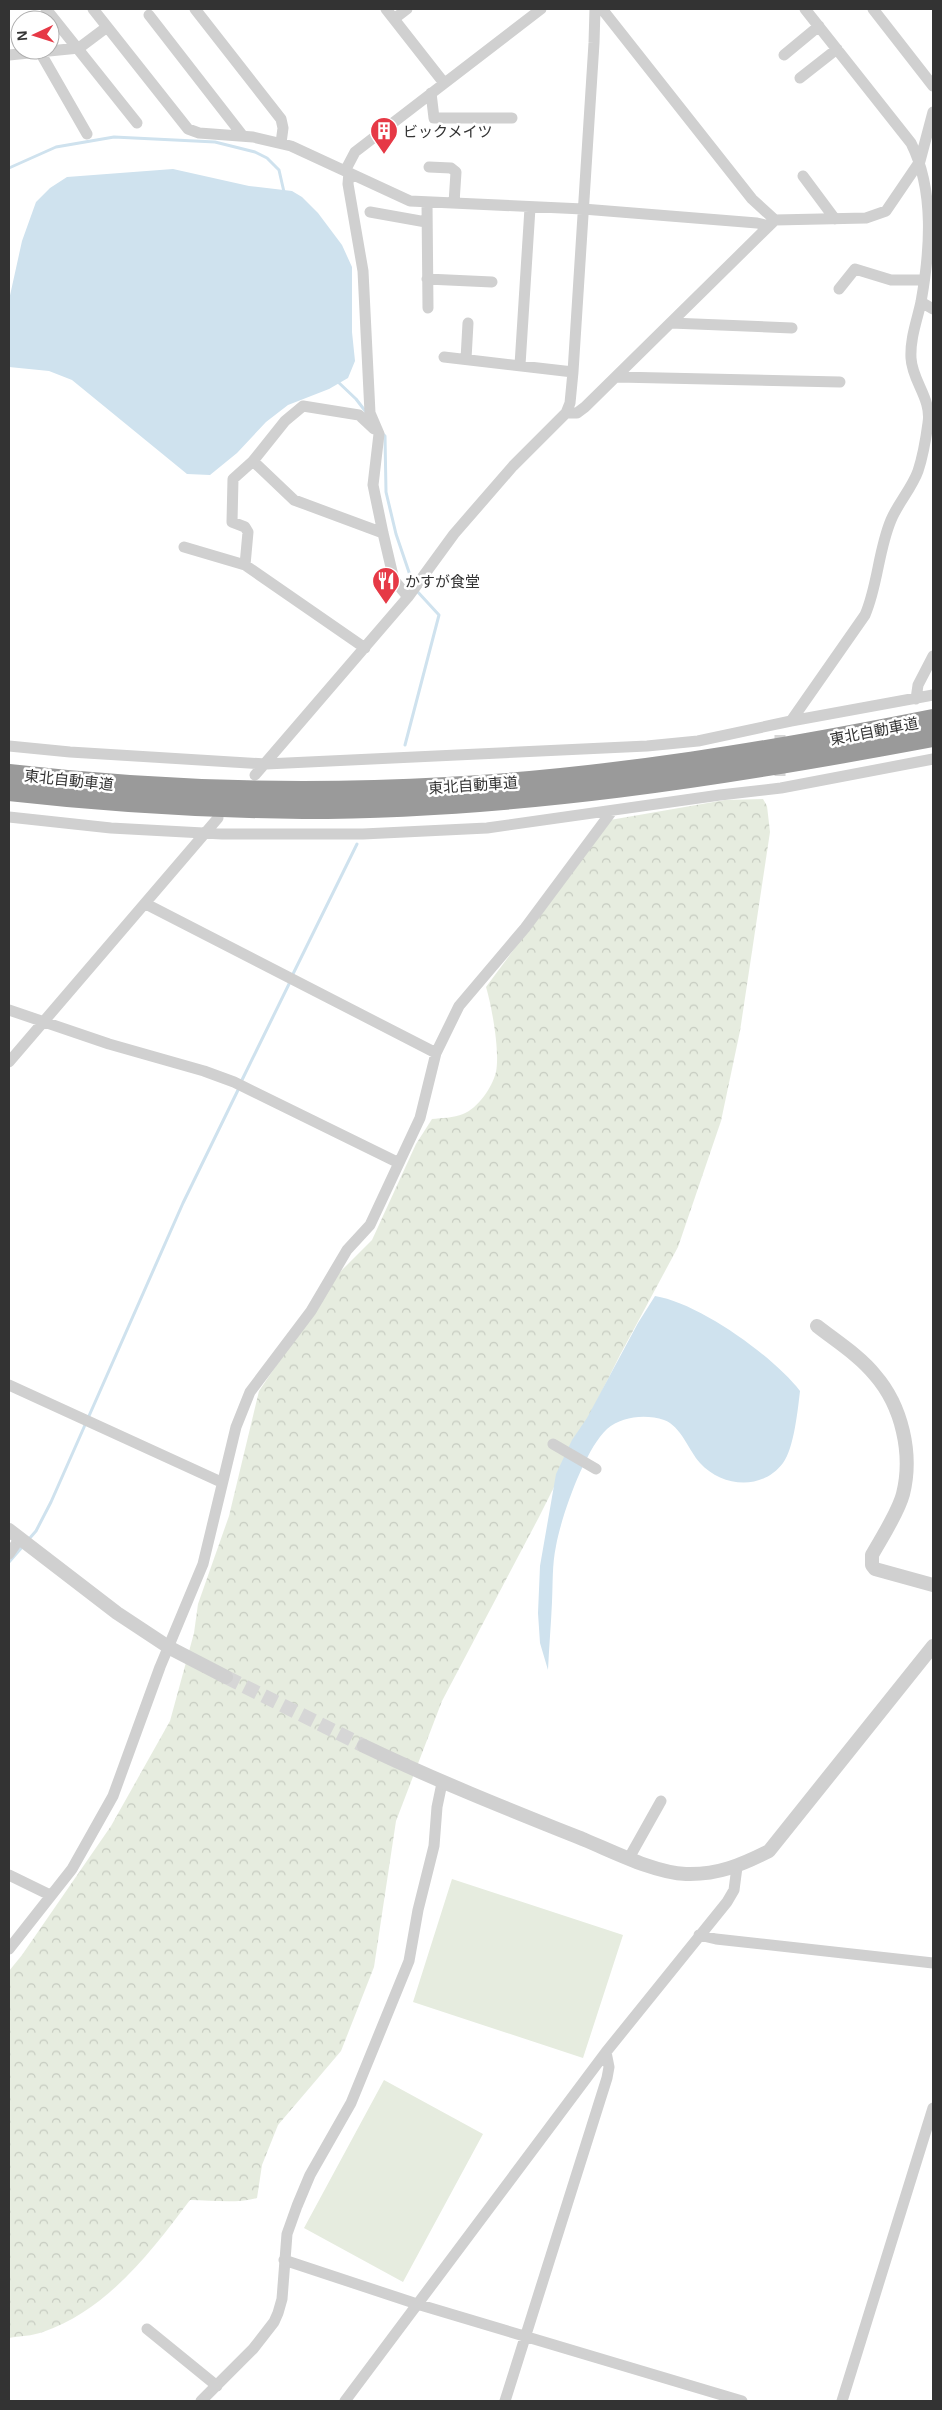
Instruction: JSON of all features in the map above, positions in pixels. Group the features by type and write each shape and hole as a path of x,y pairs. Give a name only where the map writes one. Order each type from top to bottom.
{"highway":[{"name":"東北自動車道","path":"9,774 111,785 202,790 306,792 450,787 608,773 838,738 933,719"},
{"name":"東北自動車道","path":"9,791 109,801 215,807 312,808 450,804 610,789 695,778 933,736"}],"street":[{"path":"46,9 137,123"},
{"path":"93,9 188,129 199,133 242,136 291,146 405,200 583,210 757,223 870,218 886,211 920,161 933,112"},
{"path":"195,9 281,119 283,128 281,144"},
{"path":"386,9 444,83"},
{"path":"394,19 407,9"},
{"path":"408,597 394,580 373,485 379,434 370,413 363,271 347,172 355,152 540,9"},
{"path":"255,775 408,597 454,534 513,466 566,413 570,403 573,372 594,43 594,9"},
{"path":"602,9 772,223"},
{"path":"784,726 865,615 871,600 879,558 891,520 918,471 929,420 928,403 917,382 911,360 912,337 921,302 930,224 920,161 911,143 805,9"},
{"path":"874,9 933,86"},
{"path":"149,15 242,136"},
{"path":"784,55 819,26"},
{"path":"60,50 79,48 107,27"},
{"path":"800,78 837,49"},
{"path":"45,60 87,134"},
{"path":"431,93 434,118 512,118"},
{"path":"429,167 451,168 456,172 454,204"},
{"path":"803,176 835,219"},
{"path":"427,202 428,308"},
{"path":"520,365 530,208"},
{"path":"370,212 426,222"},
{"path":"566,413 577,413 585,408 772,223"},
{"path":"839,289 856,269 891,280 923,280"},
{"path":"427,279 492,282"},
{"path":"921,302 933,309"},
{"path":"671,322 792,328"},
{"path":"466,359 468,323"},
{"path":"444,357 573,372"},
{"path":"617,377 840,382"},
{"path":"245,565 248,532 244,527 232,522 233,479 253,460 285,421 303,406 359,415 379,434"},
{"path":"253,460 294,500 383,533"},
{"path":"184,547 245,565 365,648"},
{"path":"916,699 918,685 933,656"},
{"path":"9,746 70,752 266,764 647,746 698,741 784,726 933,695"},
{"path":"9,816 112,828 205,833 363,834 487,828 781,788 933,759"},
{"path":"780,776 781,788"},
{"path":"9,1949 72,1869 113,1796 160,1667 170,1648 203,1564 221,1482 236,1427 250,1392 311,1311 347,1250 370,1225 420,1118 436,1053 459,1006 525,928 612,811"},
{"path":"9,1062 218,818"},
{"path":"146,904 436,1053"},
{"path":"9,1010 219,1076 399,1163"},
{"path":"817,1326 874,1374 888,1392 902,1426 907,1458 903,1496 872,1555 872,1565 874,1569 933,1585"},
{"path":"9,1385 221,1482"},
{"path":"553,1444 596,1469"},
{"path":"9,1554 14,1534 116,1613 170,1648 226,1677"},
{"path":"364,1746 442,1783 629,1858 684,1874 707,1873 737,1867 769,1851 933,1646"},
{"path":"201,2401 253,2349 274,2322 282,2299 287,2234 310,2175 352,2103 409,1962 418,1910 431,1864 437,1807 442,1783"},
{"path":"629,1858 662,1800"},
{"path":"345,2401 606,2052 732,1894 737,1867"},
{"path":"9,1875 50,1895"},
{"path":"699,1935 716,1939 933,1963"},
{"path":"505,2401 607,2078 609,2068 606,2052"},
{"path":"842,2401 933,2108"},
{"path":"284,2260 417,2304 742,2401"},
{"path":"147,2329 217,2386"}],"green space":[{"path":"763,799 767,806 770,832 740,1031 721,1121 678,1247 620,1355 539,1517 442,1701 396,1821 374,1967 341,2051 278,2125 262,2165 257,2198 232,2201 190,2200 143,2259 107,2294 66,2322 39,2333 9,2338 9,1971 111,1826 170,1721 194,1633 198,1604 229,1516 259,1391 339,1273 372,1240 416,1144 432,1119 452,1117 469,1111 488,1091 496,1072 497,1053 493,1017 486,987 610,820 725,800"},
{"path":"452,1879 623,1935 583,2058 413,2002"},
{"path":"384,2080 483,2134 403,2282 304,2228"}],"water":[{"path":"173,169 249,186 292,191 302,197 318,213 342,245 352,267 352,332 355,361 348,378 329,389 288,405 266,422 237,453 210,475 187,474 72,380 49,371 9,367 9,300 22,241 36,202 50,188 67,177"},
{"path":"655,1296 673,1301 713,1320 754,1347 788,1377 800,1391 790,1448 783,1463 764,1478 753,1482 730,1481 709,1471 700,1463 675,1428 664,1420 650,1417 634,1417 620,1421 607,1429 590,1452 575,1484 559,1533 553,1567 548,1670 540,1643 538,1613 540,1566 556,1474 572,1440 587,1418 638,1323"}],"waterway":[{"path":"9,168 56,147 114,137 215,142 255,152 267,158 279,170 284,192"},
{"path":"336,380 356,399 366,412"},
{"path":"382,433 385,436 386,492 396,534 413,584"},
{"path":"405,745 439,615 416,590"},
{"path":"292,976 357,844"},
{"path":"241,1082 290,982"},
{"path":"29,1539 36,1531 51,1502 183,1203 239,1088"},
{"path":"9,1562 23,1546"}],"tunnel":[{"path":"780,735 780,776"},
{"path":"226,1677 364,1746"}],"place":[{"name":"ビックメイツ","path":"384,155"},
{"name":"かすが食堂","path":"386,605"}]}
